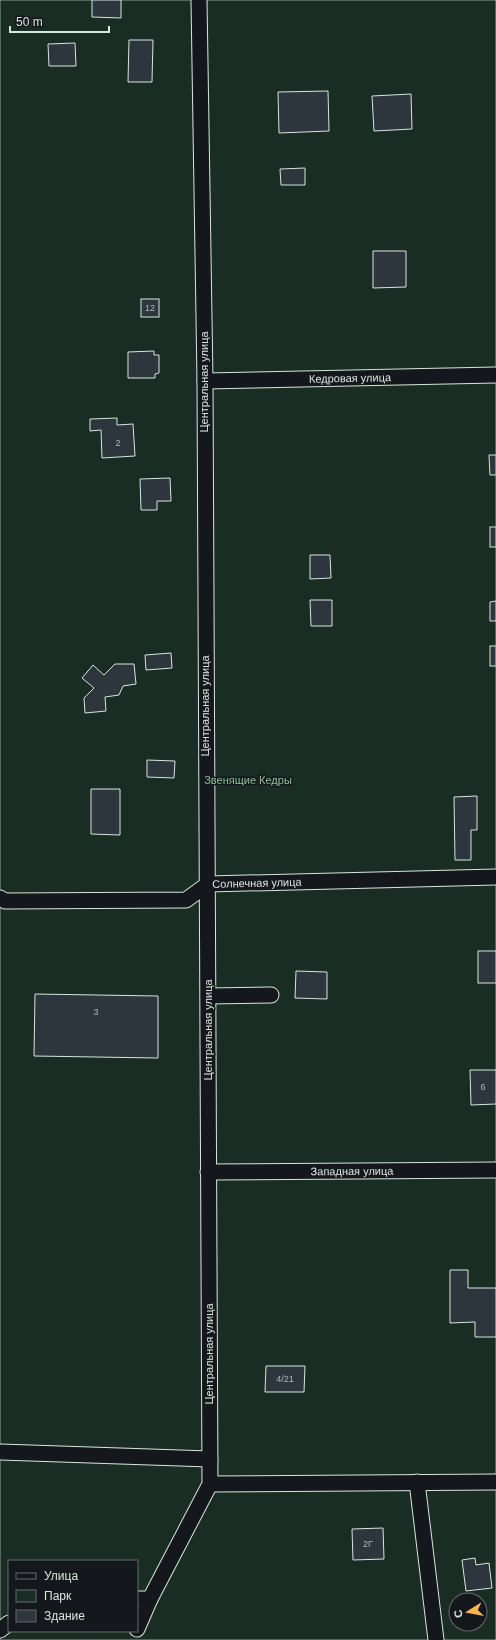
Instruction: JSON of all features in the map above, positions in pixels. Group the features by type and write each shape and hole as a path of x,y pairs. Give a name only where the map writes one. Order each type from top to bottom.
{"street":[{"name":"Центральная улица","path":"199,0 205,381 206,868 208,884 210,1484"},
{"name":"Кедровая улица","path":"205,381 496,375"},
{"name":"Солнечная улица","path":"0,898 6,901 186,900 208,884 496,877"},
{"path":"208,996 271,995"},
{"name":"Западная улица","path":"208,1172 496,1170"},
{"path":"0,1452 210,1459"},
{"path":"417,1482 436,1640"},
{"path":"138,1621 143,1599 210,1484 496,1482"},
{"path":"0,1630 8,1624"}],"green space":[{"name":"Звенящие Кедры","path":"0,0 496,0 496,1640 0,1640"}],"building":[{"path":"92,0 121,0 121,18 92,17"},
{"path":"129,40 153,40 152,82 128,82"},
{"path":"75,43 76,66 49,66 48,44"},
{"path":"328,91 329,131 279,133 278,92"},
{"path":"411,94 412,129 374,131 372,96"},
{"path":"305,168 305,185 281,185 280,169"},
{"path":"373,251 406,251 406,287 373,288"},
{"path":"141,299 159,299 159,317 141,317"},
{"path":"154,351 154,355 159,355 159,373 155,374 155,378 128,378 128,352"},
{"path":"117,418 117,425 133,424 135,456 102,458 101,430 90,431 90,419"},
{"path":"489,455 496,455 496,475 490,475"},
{"path":"170,478 171,501 157,501 157,510 141,510 140,479"},
{"path":"490,527 496,527 496,547 490,547"},
{"path":"310,555 330,555 331,578 310,579"},
{"path":"310,600 332,600 332,626 311,626"},
{"path":"496,601 496,621 490,621 490,602"},
{"path":"490,646 496,646 496,666 490,666"},
{"path":"171,653 172,668 146,670 145,655"},
{"path":"115,664 134,664 136,684 123,686 119,695 105,697 106,711 85,713 84,698 94,688 82,678 93,665 104,675"},
{"path":"147,760 175,761 174,778 147,777"},
{"path":"91,789 120,789 120,835 91,834"},
{"path":"477,796 477,830 471,830 471,860 455,860 454,797"},
{"path":"478,951 496,951 496,983 478,983"},
{"path":"296,971 327,972 327,999 295,998"},
{"path":"35,994 158,996 158,1058 34,1056"},
{"path":"470,1070 496,1070 496,1104 471,1105"},
{"path":"450,1270 468,1270 468,1288 496,1288 496,1337 475,1337 475,1322 450,1323"},
{"path":"266,1366 305,1366 304,1392 265,1392"},
{"path":"383,1528 384,1559 353,1560 352,1529"},
{"path":"475,1558 476,1565 489,1563 492,1588 466,1591 462,1560"}]}
